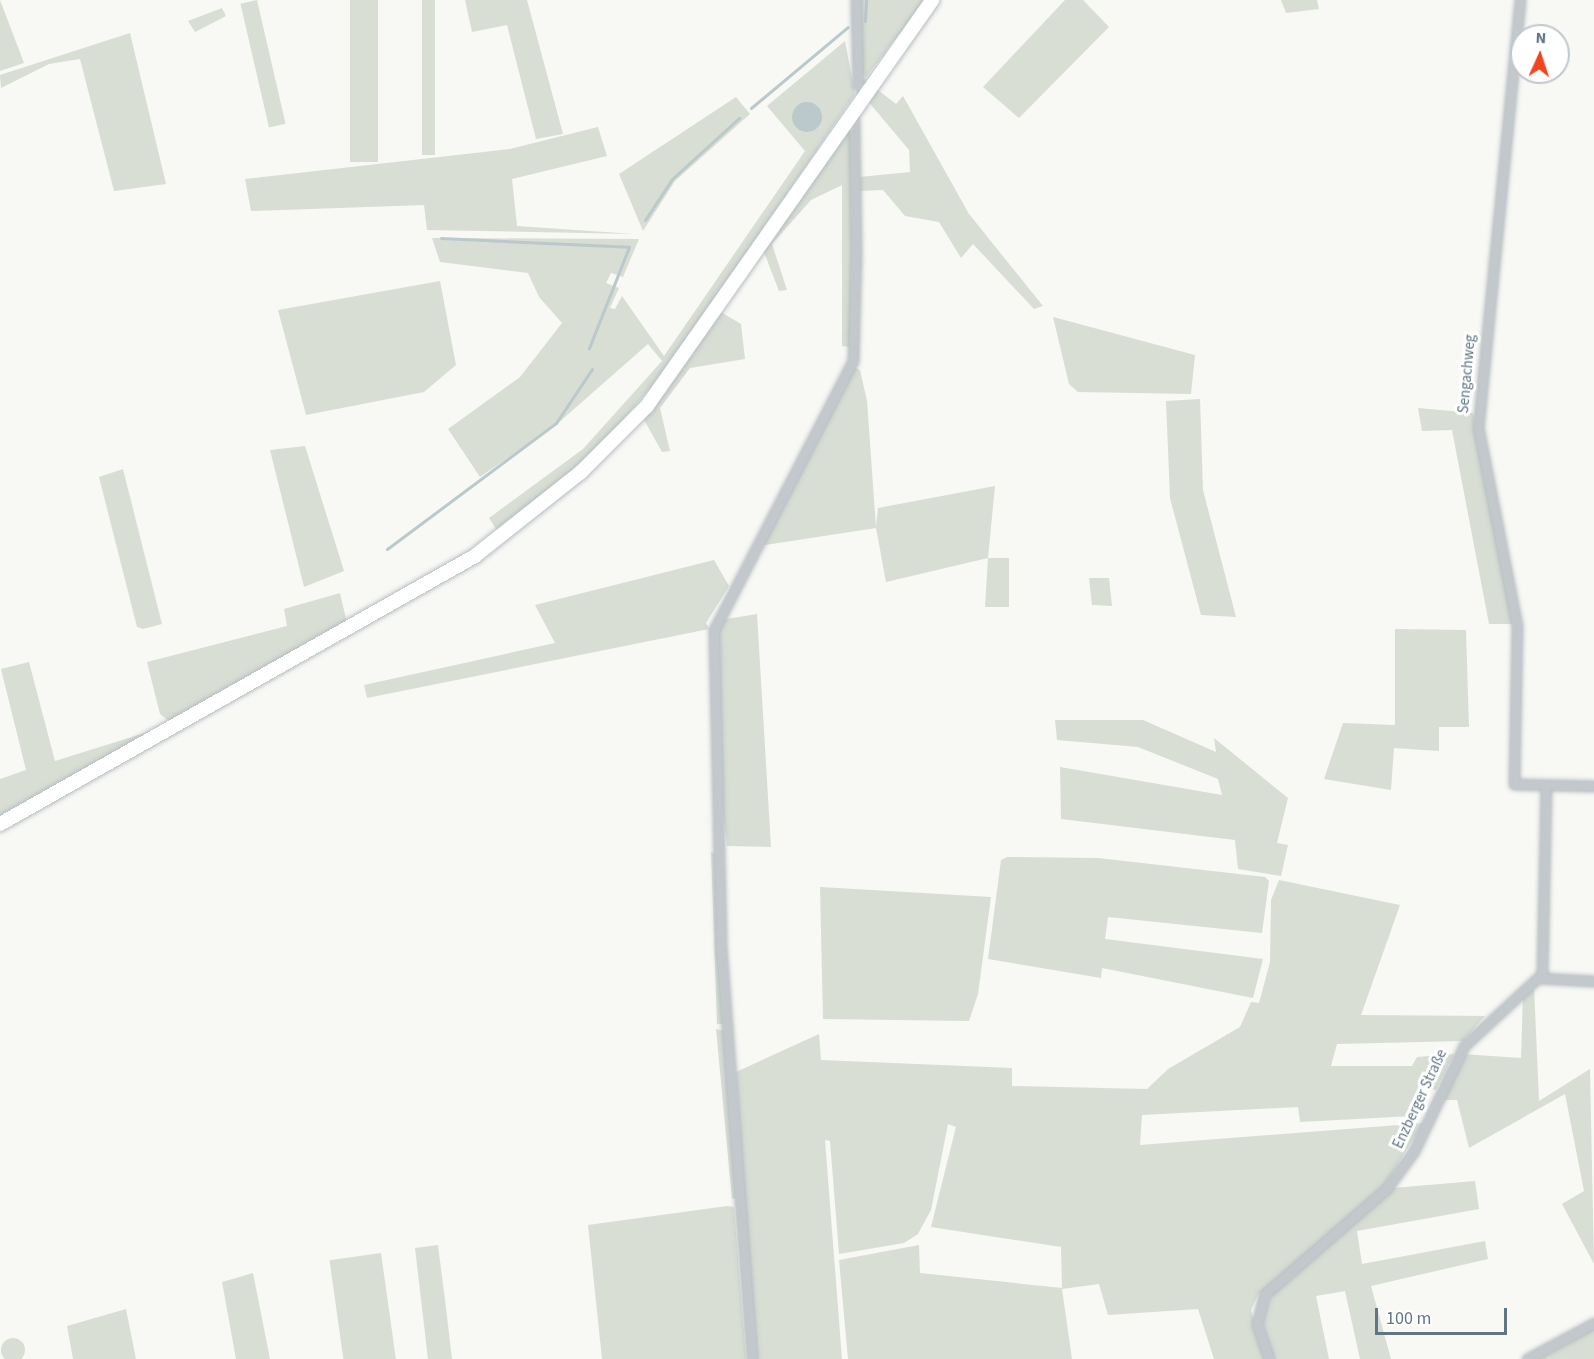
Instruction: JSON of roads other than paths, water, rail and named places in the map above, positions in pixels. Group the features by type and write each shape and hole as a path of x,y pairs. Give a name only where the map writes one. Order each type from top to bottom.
{"main road":[{"path":"0,824 475,556 581,472 647,406 932,0"}],"street":[{"path":"856,0 858,85 866,91"},
{"name":"Sengachweg","path":"1520,0 1477,408 1517,626 1514,784 1546,786"},
{"path":"752,1359 721,944 714,630 854,361 856,204 850,114"},
{"path":"1594,786 1546,786 1547,891 1539,978 1594,981"},
{"name":"Enzberger Straße","path":"1269,1359 1257,1324 1264,1295 1387,1188 1414,1151 1464,1046 1539,978"},
{"path":"1527,1359 1594,1323"}],"waterway":[{"path":"865,21 866,0"},
{"path":"751,108 848,27"},
{"path":"645,220 672,179 739,118"},
{"path":"441,238 629,247 589,348"},
{"path":"387,549 556,423 592,369"}]}
